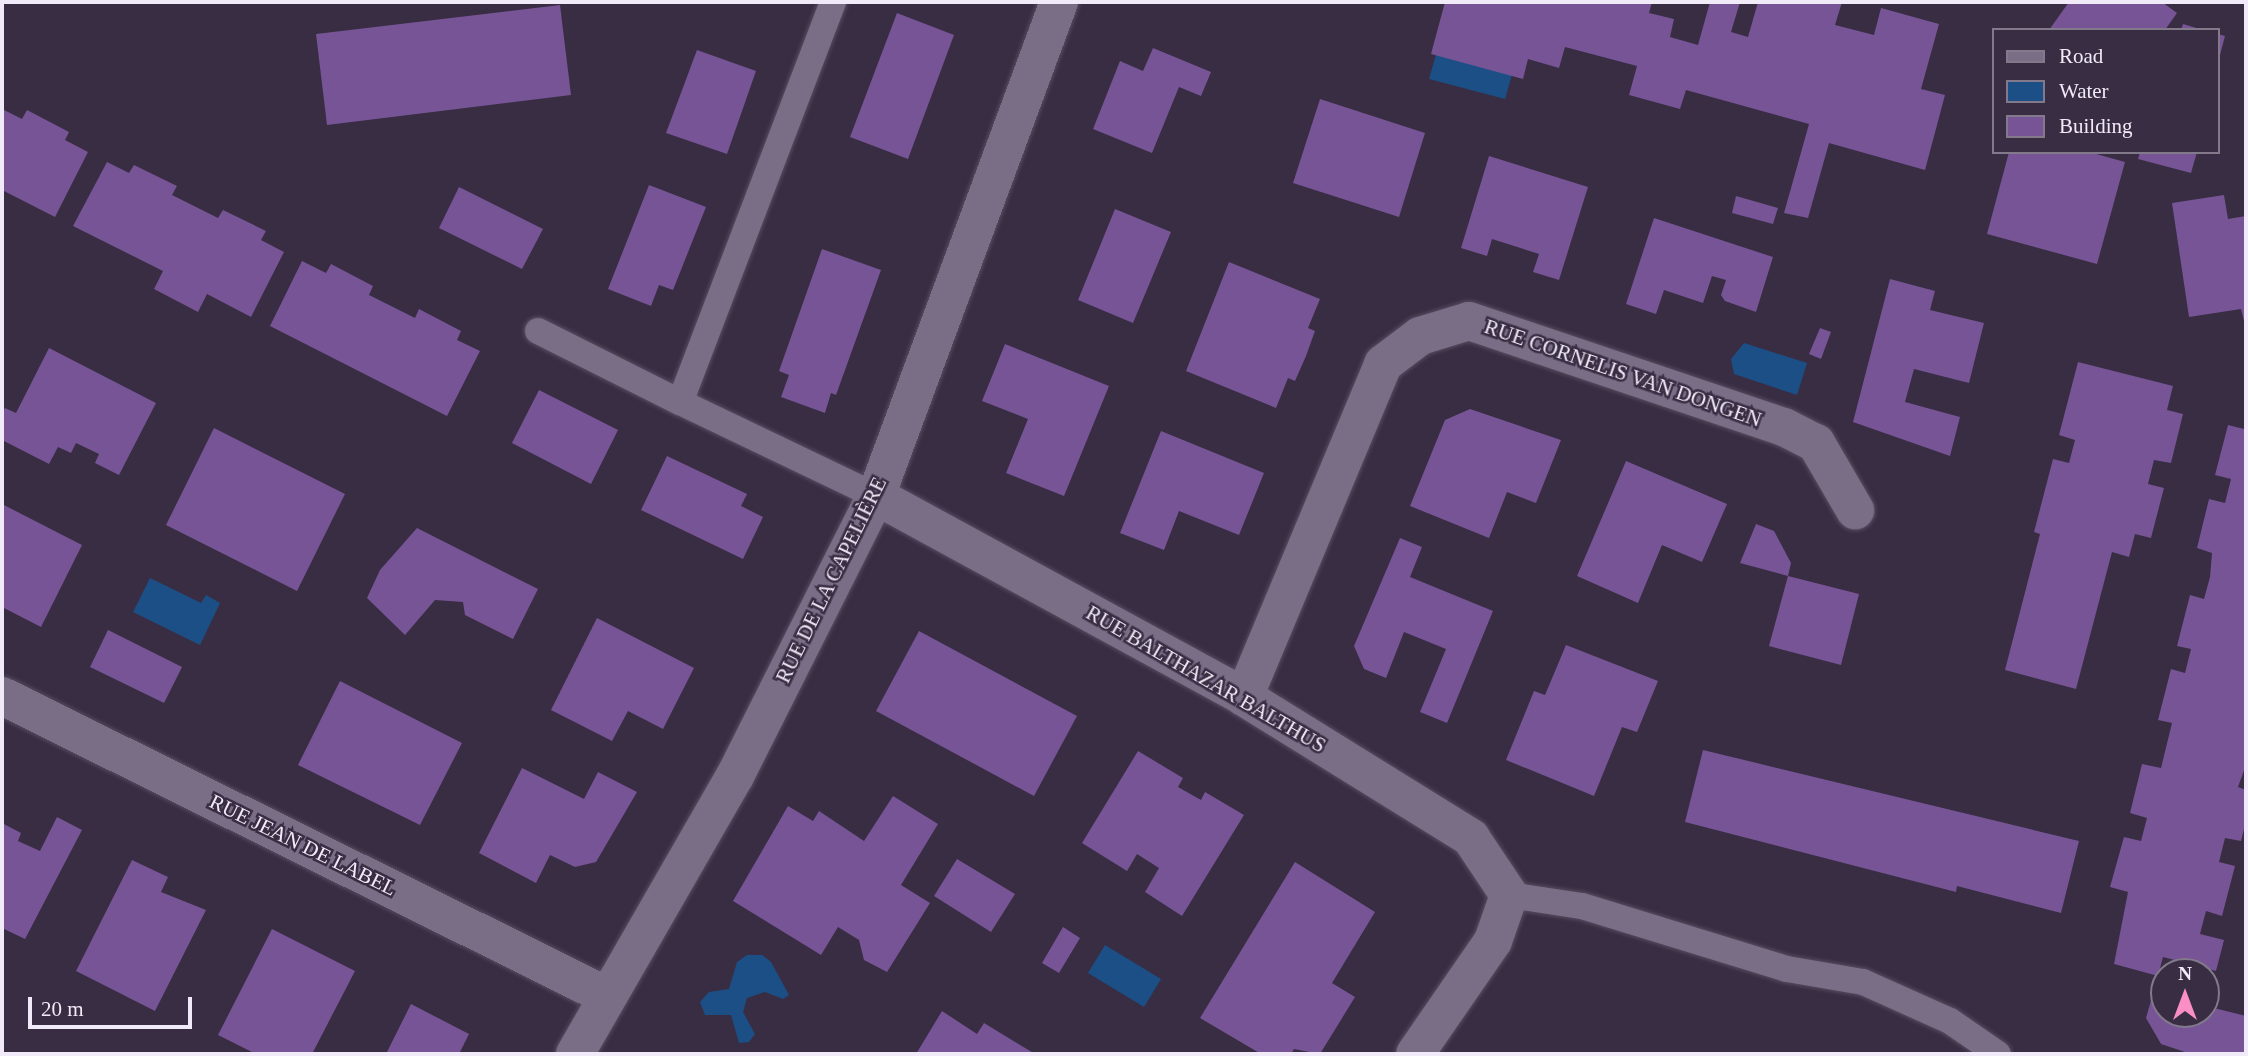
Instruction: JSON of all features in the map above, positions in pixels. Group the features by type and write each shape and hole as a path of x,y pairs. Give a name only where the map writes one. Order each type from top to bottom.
{"street":[{"name":"RUE DE LA CAPELIÈRE","path":"575,1054 605,995 735,776 876,496 1059,2"},
{"name":"RUE CORNELIS VAN DONGEN","path":"1244,697 1383,365 1420,336 1469,321 1784,427 1816,443 1855,510"},
{"name":"RUE BALTHAZAR BALTHUS","path":"876,496 1244,697 1471,838 1509,895"},
{"name":"RUE JEAN DE LABEL","path":"2,696 605,995"},
{"path":"1415,1054 1493,941 1509,895"}],"lane":[{"path":"680,402 832,2"},
{"path":"538,331 876,496"},
{"path":"1509,895 1582,906 1787,969 1863,982 1950,1021 1998,1054"}],"water":[{"path":"1437,51 1513,71 1505,99 1429,79"},
{"path":"1744,343 1807,363 1797,395 1734,374 1731,359"},
{"path":"150,578 201,603 206,595 220,603 200,645 133,612"},
{"path":"1105,945 1161,979 1144,1007 1088,973"},
{"path":"747,955 762,955 771,962 789,995 783,999 765,992 747,998 743,1012 755,1034 749,1042 739,1043 731,1015 705,1015 700,1002 709,992 729,989 737,962"}],"building":[{"path":"1445,2 1652,2 1649,13 1674,19 1670,37 1698,45 1710,2 1740,2 1731,32 1748,37 1758,2 1842,2 1835,25 1874,35 1881,8 1939,24 1921,89 1945,95 1925,170 1829,143 1808,218 1784,213 1809,124 1686,90 1680,109 1629,95 1637,66 1565,47 1559,68 1528,59 1523,79 1431,54"},
{"path":"2069,2 2162,2 2177,13 2166,28 2050,28"},
{"path":"560,5 571,95 327,125 316,34"},
{"path":"897,13 954,35 908,159 850,137"},
{"path":"2220,35 2225,36 2220,55"},
{"path":"1153,48 1211,72 1201,96 1179,87 1152,153 1093,129 1120,61 1143,71"},
{"path":"697,50 756,71 727,154 666,133"},
{"path":"1320,99 1425,133 1399,217 1293,183"},
{"path":"2,109 22,119 27,110 69,132 65,140 88,152 55,217 2,190"},
{"path":"2008,154 2096,154 2125,162 2097,264 1987,234"},
{"path":"2139,154 2196,154 2191,173 2138,159"},
{"path":"1489,156 1588,187 1559,280 1533,272 1539,254 1492,239 1487,256 1461,248"},
{"path":"107,162 129,173 134,165 177,186 172,195 218,218 223,210 266,231 261,240 284,252 251,317 207,294 198,312 154,289 163,271 73,226"},
{"path":"649,185 706,207 673,290 659,285 651,306 608,289"},
{"path":"459,187 543,229 522,269 439,228"},
{"path":"2224,195 2228,219 2246,216 2246,329 2241,309 2189,317 2172,203"},
{"path":"1736,196 1778,208 1773,224 1732,213"},
{"path":"1115,209 1171,232 1133,323 1078,300"},
{"path":"1654,218 1773,257 1756,312 1725,301 1721,295 1726,280 1712,276 1703,303 1664,290 1656,314 1626,304"},
{"path":"822,249 881,270 836,395 831,393 825,413 781,397 789,375 779,371"},
{"path":"302,261 326,273 331,264 373,286 369,295 415,318 419,309 461,331 457,340 480,351 447,416 270,326"},
{"path":"1229,262 1320,299 1308,328 1315,331 1306,356 1295,381 1288,378 1276,408 1186,371"},
{"path":"1890,279 1935,291 1930,310 1984,323 1969,383 1914,369 1905,402 1960,417 1950,456 1853,422"},
{"path":"1820,328 1831,332 1821,359 1809,354"},
{"path":"1005,344 1109,386 1064,496 1006,473 1028,419 982,401"},
{"path":"49,348 156,403 119,475 95,463 99,454 76,443 71,453 58,447 49,464 2,440 2,414 5,408 16,413"},
{"path":"2078,362 2173,386 2167,410 2183,414 2171,463 2154,460 2148,484 2164,488 2151,538 2135,534 2129,557 2112,552 2076,689 2005,670 2040,534 2034,532 2053,459 2069,463 2075,440 2059,435"},
{"path":"539,390 618,430 591,484 512,443"},
{"path":"1470,409 1561,440 1536,503 1507,492 1489,538 1410,506 1445,420"},
{"path":"2245,424 2246,765 2238,787 2246,790 2246,821 2241,841 2225,838 2219,862 2235,866 2222,916 2206,911 2200,934 2224,940 2219,958 2150,958 2150,974 2114,964 2128,892 2110,887 2124,837 2141,841 2147,818 2130,813 2142,764 2161,768 2172,723 2158,720 2171,669 2185,673 2191,649 2177,646 2190,595 2204,599 2210,577 2212,553 2197,548 2209,499 2225,503 2231,479 2215,475 2228,425 2244,429"},
{"path":"214,428 345,494 297,591 166,525"},
{"path":"1161,431 1264,473 1239,535 1179,511 1164,550 1120,533"},
{"path":"667,456 747,494 741,506 763,517 743,559 641,510"},
{"path":"1626,461 1727,504 1702,562 1662,545 1638,603 1577,576"},
{"path":"2,504 82,545 41,627 2,607"},
{"path":"1756,524 1774,531 1791,563 1788,576 1740,563"},
{"path":"417,528 538,589 513,639 465,615 463,602 435,600 405,635 367,598 380,570"},
{"path":"1400,538 1422,547 1410,577 1493,611 1447,723 1420,712 1446,649 1404,632 1386,678 1364,669 1354,646"},
{"path":"1788,576 1859,594 1841,665 1769,646"},
{"path":"597,618 694,668 663,729 628,711 612,741 551,710"},
{"path":"108,630 182,667 164,703 90,667"},
{"path":"919,631 1077,716 1034,796 876,711"},
{"path":"1566,645 1658,681 1637,732 1622,727 1594,796 1506,760 1534,691 1545,695"},
{"path":"340,681 462,743 420,825 298,765"},
{"path":"1703,750 2079,841 2061,913 1957,886 1956,892 1685,822"},
{"path":"1138,751 1183,778 1178,787 1201,800 1205,792 1244,815 1182,916 1145,892 1159,868 1137,854 1127,871 1082,843"},
{"path":"522,768 584,799 598,772 637,792 596,862 575,867 550,855 536,883 479,853"},
{"path":"893,796 938,824 901,885 930,903 887,972 864,960 859,940 838,927 821,955 733,901 788,806 813,821 819,811 864,841"},
{"path":"57,817 82,830 25,939 2,928 2,823 21,833 18,841 40,851"},
{"path":"957,859 1015,894 991,932 934,896"},
{"path":"132,860 168,877 161,892 206,910 155,1011 76,971"},
{"path":"1295,862 1375,912 1332,983 1355,997 1320,1054 1294,1049 1291,1054 1261,1054 1200,1018"},
{"path":"1063,927 1080,938 1059,973 1042,963"},
{"path":"272,929 355,971 312,1054 256,1054 218,1035"},
{"path":"411,1004 469,1034 459,1054 386,1054"},
{"path":"2150,1004 2150,1025 2146,1018"},
{"path":"2220,1010 2246,1016 2246,1054 2191,1054 2161,1044 2152,1028 2220,1028"},
{"path":"942,1011 977,1034 984,1023 1035,1054 916,1054"}]}
